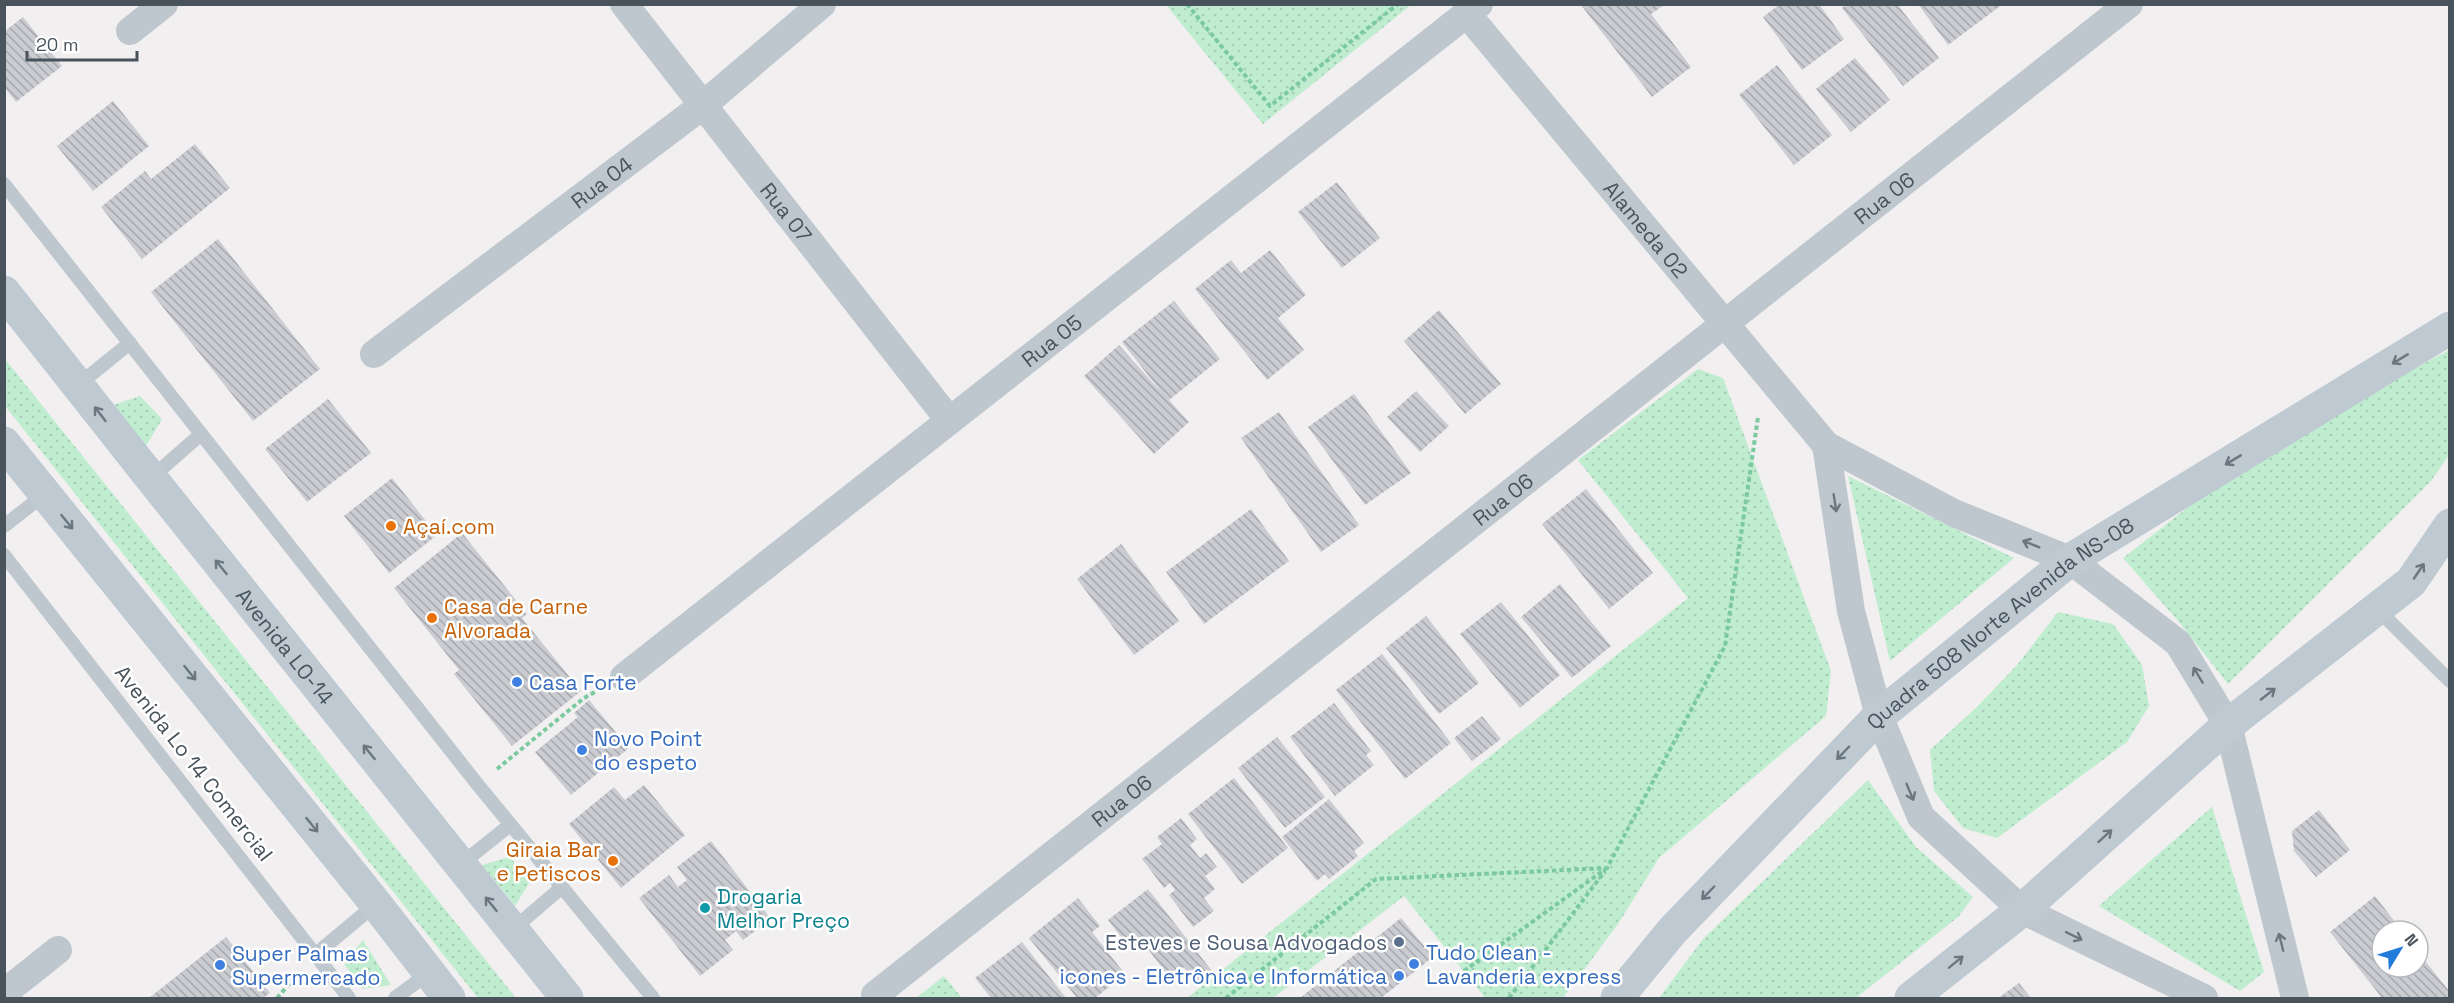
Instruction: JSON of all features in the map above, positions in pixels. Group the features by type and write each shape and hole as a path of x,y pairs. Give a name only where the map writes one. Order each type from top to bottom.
{"street":[{"path":"130,31 164,4"},
{"name":"Rua 07","path":"624,4 949,420"},
{"name":"Rua 04","path":"374,354 702,106 822,4"},
{"name":"Rua 06","path":"875,995 2129,4"},
{"name":"Alameda 02","path":"1473,9 1725,324 1826,445"},
{"name":"Rua 05","path":"624,677 1473,9"},
{"name":"Avenida LO-14","path":"4,292 567,999"},
{"name":"Quadra 508 Norte Avenida NS-08","path":"1617,999 1672,930 1879,716 2070,560 2450,328"},
{"path":"4,443 376,904 449,999"},
{"path":"1826,445 1954,513 2070,560 2178,643 2228,725 2295,999"},
{"path":"1826,445 1851,611 1879,716 1921,818 2022,910 2204,999"},
{"path":"1911,999 2022,910 2228,725 2411,582 2450,525"},
{"path":"4,993 58,950"}],"lane":[{"path":"4,184 478,785 653,999"},
{"path":"78,385 130,343"},
{"path":"151,478 201,434"},
{"path":"4,526 45,494"},
{"name":"Avenida Lo 14 Comercial","path":"4,555 350,999"},
{"path":"2377,609 2450,681"},
{"path":"459,866 510,825"},
{"path":"512,930 561,888"},
{"path":"316,954 376,904"},
{"path":"395,999 429,973"}],"path":[{"path":"1187,4 1270,106 1398,4"},
{"path":"1509,999 1607,868 1725,646 1765,372"},
{"path":"478,785 584,698 624,677"},
{"path":"1464,972 1607,868"},
{"path":"1226,999 1376,879 1607,868"}],"green space":[{"path":"1166,5 1411,5 1263,124"},
{"path":"2449,350 2449,455 2431,481 2228,684 2179,622 2123,558 2218,484 2343,408"},
{"path":"4,359 516,998 478,998 5,406"},
{"path":"1698,369 1723,378 1831,671 1826,716 1659,858 1618,924 1563,998 1485,998 1404,896 1273,998 1187,998 1688,598 1578,460"},
{"path":"140,396 162,419 146,446 113,405"},
{"path":"1848,476 2014,558 1890,661"},
{"path":"2058,612 2113,624 2142,665 2149,706 2127,742 1997,838 1963,828 1934,791 1930,750 1977,707 2018,664"},
{"path":"1868,780 1916,847 1973,897 1958,917 1856,998 1659,998 1703,939"},
{"path":"2212,807 2264,972 2240,991 2099,906"},
{"path":"509,857 531,880 515,906 482,865"},
{"path":"363,940 391,985 363,989 344,964"},
{"path":"944,976 962,998 916,998"}],"building":[{"path":"1780,4 1819,4 1844,39 1802,70 1763,17"},
{"path":"1847,4 1897,4 1939,58 1903,86 1842,8"},
{"path":"1918,4 2003,4 1948,45"},
{"path":"1581,5 1664,5 1651,14 1691,67 1652,97"},
{"path":"23,17 62,66 16,102 4,87 4,32"},
{"path":"1855,58 1890,100 1851,132 1816,89"},
{"path":"1777,65 1832,135 1794,165 1739,95"},
{"path":"113,101 149,146 93,191 57,146"},
{"path":"195,144 230,188 142,259 101,207 145,171 151,179"},
{"path":"1337,182 1380,238 1342,268 1298,212"},
{"path":"218,239 320,369 253,421 151,292"},
{"path":"1270,250 1306,295 1278,318 1304,350 1267,380 1195,289 1231,260 1241,273"},
{"path":"1174,301 1220,359 1169,400 1189,422 1154,454 1084,376 1119,345 1162,393 1122,342"},
{"path":"1439,310 1501,384 1465,414 1404,341"},
{"path":"1416,391 1449,426 1420,452 1387,417"},
{"path":"1354,394 1411,473 1365,505 1308,427"},
{"path":"328,399 371,453 307,502 265,449"},
{"path":"1279,412 1359,525 1321,552 1241,438"},
{"name":"Açaí.com","path":"392,478 437,535 389,573 344,516"},
{"path":"1586,489 1653,573 1609,609 1542,524"},
{"path":"1251,509 1289,561 1204,624 1166,572"},
{"path":"462,533 527,614 522,618 581,691 512,746 454,674 459,670 394,588"},
{"path":"1121,544 1179,621 1134,655 1077,579"},
{"path":"1560,584 1611,646 1572,678 1521,617"},
{"path":"1501,602 1560,675 1520,708 1460,634"},
{"path":"1426,616 1479,683 1439,714 1386,648"},
{"path":"1382,654 1451,743 1405,779 1336,690"},
{"name":"Novo Point do espeto","path":"589,700 629,748 571,795 535,752 578,717 574,713"},
{"path":"1334,703 1371,751 1366,755 1374,765 1335,796 1290,737"},
{"path":"1482,716 1501,739 1472,761 1454,738"},
{"path":"1277,737 1325,797 1285,828 1238,768"},
{"path":"1234,778 1288,848 1242,884 1188,814"},
{"path":"644,785 685,835 621,888 569,824 614,787 625,800"},
{"path":"1329,799 1364,843 1354,851 1358,856 1329,879 1325,874 1317,881 1282,837"},
{"path":"2319,810 2350,850 2316,877 2294,851 2292,831"},
{"path":"1181,818 1197,839 1190,845 1200,858 1206,853 1217,867 1205,876 1215,889 1204,898 1214,911 1193,927 1169,895 1175,890 1170,883 1164,888 1142,859 1162,844 1157,837"},
{"name":"Drogaria Melhor Preço","path":"711,841 771,919 743,940 736,931 725,940 733,950 700,976 639,898 669,875 678,887 687,880 677,867"},
{"path":"1148,889 1212,971 1196,983 1184,967 1170,978 1144,944 1133,953 1108,920"},
{"path":"2375,896 2393,919 2370,919 2370,979 2430,979 2430,967 2450,992 2450,998 2382,998 2330,932"},
{"path":"1078,898 1100,926 1092,932 1125,974 1095,998 1077,998 1029,938"},
{"path":"1401,918 1433,957 1381,998 1300,998"},
{"name":"Super Palmas Supermercado","path":"226,937 270,993 263,998 149,998"},
{"path":"1022,942 1066,998 991,998 975,978"},
{"path":"2019,983 2031,998 1998,998"}],"place":[{"name":"Açaí.com","path":"391,526"},
{"name":"Casa de Carne Alvorada","path":"432,618"},
{"name":"Casa Forte","path":"517,682"},
{"name":"Novo Point do espeto","path":"582,750"},
{"name":"Giraia Bar e Petiscos","path":"613,861"},
{"name":"Drogaria Melhor Preço","path":"705,908"},
{"name":"Esteves e Sousa Advogados","path":"1399,942"},
{"name":"Tudo Clean - Lavanderia express","path":"1414,964"},
{"name":"Super Palmas Supermercado","path":"220,965"},
{"name":"icones - Eletrônica e Informática","path":"1399,976"}]}
